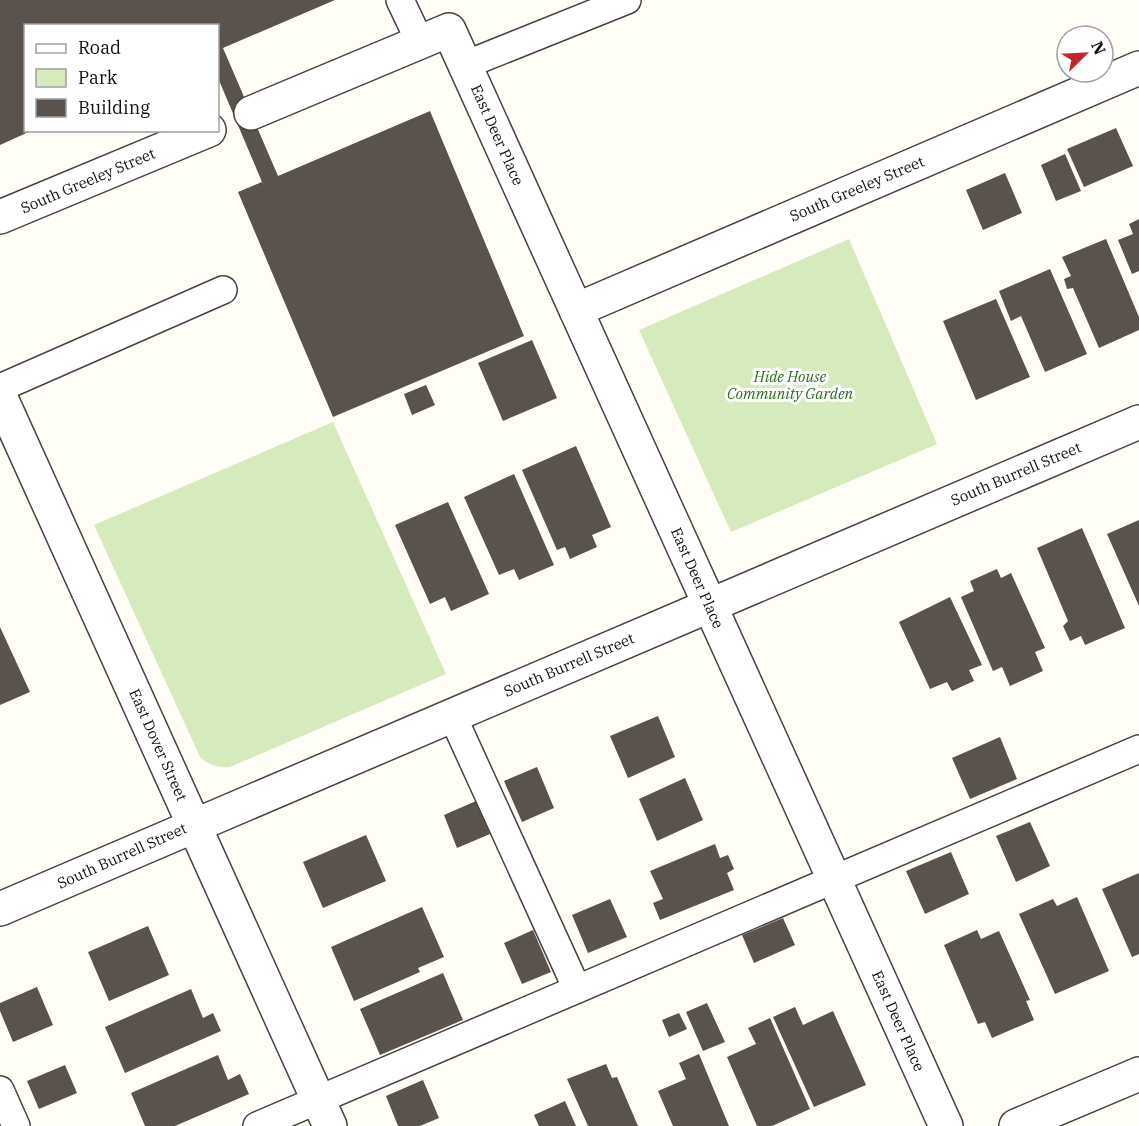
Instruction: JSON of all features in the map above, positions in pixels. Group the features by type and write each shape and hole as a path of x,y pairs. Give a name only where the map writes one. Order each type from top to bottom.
{"street":[{"name":"East Deer Place","path":"434,36 465,65 946,1126"},
{"name":"South Greeley Street","path":"228,122 434,36"},
{"name":"South Greeley Street","path":"576,310 1139,68"},
{"name":"South Greeley Street","path":"0,217 204,132"},
{"name":"East Dover Street","path":"0,396 324,1113"},
{"name":"South Burrell Street","path":"0,909 1139,422"},
{"path":"1016,1126 1139,1074"}],"lane":[{"path":"400,0 434,36"},
{"path":"465,65 627,0"},
{"path":"0,388 223,290"},
{"path":"452,715 577,989"},
{"path":"257,1126 324,1113 577,989 1139,749"},
{"path":"0,1090 16,1126"}],"green space":[{"name":"Hide House Community Garden","path":"849,239 937,444 731,532 639,330"},
{"path":"333,422 446,674 230,767 214,765 200,757 94,525"}],"building":[{"path":"0,0 335,0 223,48 278,176 430,111 524,336 333,417 238,192 262,182 219,80 219,24 24,24 24,132 29,132 0,145"},
{"path":"1116,128 1133,166 1084,187 1067,149"},
{"path":"1065,154 1081,191 1056,201 1041,165"},
{"path":"1005,173 1022,213 983,230 966,190"},
{"path":"1139,219 1139,271 1132,274 1118,240 1133,234 1129,224"},
{"path":"1106,239 1139,317 1139,330 1099,348 1073,288 1067,289 1064,279 1071,276 1062,257"},
{"path":"1050,269 1087,354 1045,372 1021,316 1011,321 999,291"},
{"path":"996,299 1030,377 976,400 943,321"},
{"path":"532,340 557,398 503,421 478,363"},
{"path":"426,385 435,405 412,415 404,394"},
{"path":"576,446 611,527 592,535 597,547 570,559 565,547 557,550 522,470"},
{"path":"514,474 554,565 519,580 514,569 499,575 464,497"},
{"path":"448,502 489,594 451,611 445,597 430,604 395,525"},
{"path":"1139,520 1139,606 1107,534"},
{"path":"1082,528 1125,628 1085,645 1081,636 1070,641 1063,626 1068,621 1037,548"},
{"path":"997,569 1001,578 1011,573 1045,648 1035,652 1043,671 1010,686 1002,667 993,671 961,597 974,591 970,581"},
{"path":"950,597 982,665 969,670 974,681 952,691 947,682 930,689 899,622"},
{"path":"0,627 30,692 0,705"},
{"path":"658,716 675,757 628,778 610,736"},
{"path":"1000,737 1017,779 970,799 952,758"},
{"path":"537,767 554,808 522,822 504,781"},
{"path":"685,778 703,820 657,841 639,799"},
{"path":"476,801 490,834 457,848 444,815"},
{"path":"1030,822 1050,866 1016,882 996,836"},
{"path":"366,835 386,881 323,908 303,862"},
{"path":"715,844 720,858 728,855 734,869 727,873 734,890 660,920 653,903 663,899 650,871"},
{"path":"951,852 969,894 925,914 906,871"},
{"path":"1139,873 1139,954 1132,957 1102,889"},
{"path":"1077,897 1109,971 1055,994 1019,914 1053,899 1057,906"},
{"path":"610,899 627,937 588,953 572,915"},
{"path":"422,907 444,957 418,968 420,972 354,1001 331,947"},
{"path":"783,918 795,945 754,963 742,935"},
{"path":"148,926 169,975 109,1001 88,952"},
{"path":"533,930 551,972 522,984 504,943"},
{"path":"977,930 981,939 999,931 1030,1000 1026,1001 1034,1020 992,1038 985,1022 978,1024 944,945"},
{"path":"443,973 463,1020 380,1055 360,1009"},
{"path":"37,987 53,1025 13,1042 0,1011 0,1003"},
{"path":"191,989 203,1018 213,1013 221,1031 125,1073 105,1027"},
{"path":"707,1003 725,1042 703,1051 686,1012"},
{"path":"795,1007 803,1025 833,1011 866,1085 814,1107 773,1017"},
{"path":"679,1013 687,1029 669,1037 662,1020"},
{"path":"770,1018 810,1109 772,1126 757,1126 727,1057 756,1044 748,1028"},
{"path":"699,1054 729,1126 673,1126 658,1091 686,1079 679,1063"},
{"path":"218,1055 228,1080 240,1074 249,1094 175,1126 145,1126 131,1093"},
{"path":"606,1064 612,1078 617,1077 638,1126 588,1126 567,1079"},
{"path":"65,1065 77,1093 39,1109 27,1081"},
{"path":"423,1080 439,1118 420,1126 398,1126 386,1096"},
{"path":"565,1101 576,1126 539,1126 534,1115"}]}
